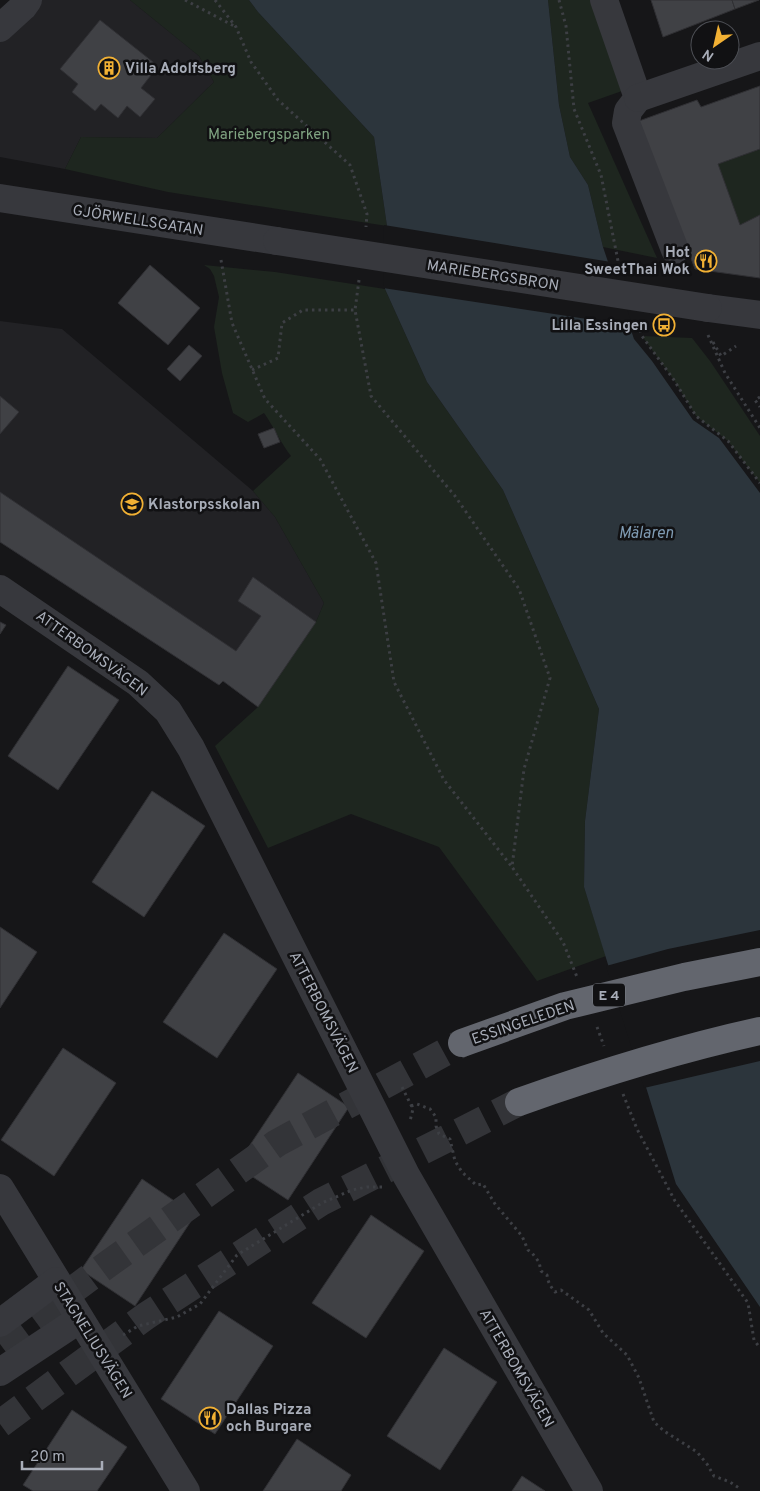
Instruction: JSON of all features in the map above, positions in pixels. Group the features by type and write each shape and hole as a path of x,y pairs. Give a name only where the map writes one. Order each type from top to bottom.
{"highway":[{"name":"ESSINGELEDEN","path":"462,1043 565,1006 684,977 760,962"},
{"path":"519,1102 598,1074 706,1042 760,1031"}],"street":[{"path":"0,28 28,0"},
{"path":"604,0 638,98"},
{"path":"675,250 626,124 628,111 638,98 760,56"},
{"name":"GJÖRWELLSGATAN","path":"0,198 277,241"},
{"name":"MARIEBERGSBRON","path":"277,241 708,325 760,315"},
{"name":"ATTERBOMSVÄGEN","path":"0,589 138,683 168,711 191,748 406,1176 588,1491"},
{"name":"STAGNELIUSVÄGEN","path":"0,1188 186,1491"},
{"path":"0,1323 56,1281"},
{"path":"9,1365 80,1319"},
{"path":"0,1328 8,1329 17,1336 21,1347 9,1365"}],"path":[{"path":"185,0 236,27"},
{"path":"215,0 236,27 252,62 278,100 350,165 368,214 365,233"},
{"path":"559,0 566,26 574,109 600,175 619,267"},
{"path":"220,257 232,322 265,399 320,459 376,563 394,682 444,780 512,867 563,942 577,978"},
{"path":"360,272 355,310 371,396 455,496 519,589 550,678 524,769 512,867"},
{"path":"252,370 278,358 282,323 303,310 355,310"},
{"path":"636,319 642,336 674,380 696,416 728,441 760,483"},
{"path":"708,325 721,356 736,346"},
{"path":"708,325 725,373 760,428"},
{"path":"760,397 755,400 760,407"},
{"path":"595,1022 606,1049"},
{"path":"402,1087 412,1108 417,1104 430,1109 436,1117 436,1126 439,1134 450,1139 455,1161 462,1172 476,1185 483,1184 495,1204 522,1236 528,1250 539,1262 540,1271 546,1275 549,1285 555,1292 561,1290 589,1310 603,1333 627,1355 639,1378 654,1422 664,1431 697,1452 714,1476 730,1482 739,1488 739,1491"},
{"path":"623,1094 637,1130 675,1201 748,1303 754,1340 760,1348"},
{"path":"138,1326 177,1317 200,1304 237,1256 322,1203 352,1190 383,1187 406,1176"}],"shaded area":[{"path":"39,0 130,0 199,56 214,82 157,138 81,137 65,169 0,157 0,36"},
{"name":"Klastorpsskolan","path":"0,321 62,329 253,491 275,517 324,603 316,622 258,707 223,681 219,685 0,542"}],"green space":[{"name":"Mariebergsparken","path":"130,0 249,0 374,137 387,226 168,192 65,169 81,137 157,138 214,82 199,56"},
{"path":"548,0 593,0 622,91 588,103 657,258 603,247 588,185 570,157 559,105"},
{"path":"760,149 760,215 740,225 718,164"},
{"path":"204,265 275,272 385,289 427,382 503,490 599,709 585,821 584,887 606,956 537,981 439,847 351,814 268,848 215,746 258,707 316,622 324,603 275,517 253,491 291,456 264,413 248,422 233,413 222,373 214,327 219,297 214,276 210,269"},
{"path":"642,336 692,338 710,361 760,436 760,483 728,441 696,416 674,380"}],"water":[{"name":"Mälaren","path":"249,0 548,0 559,105 570,157 588,185 603,247 634,339 652,361 693,420 719,438 760,493 760,1307 676,1184 584,887 585,821 599,709 503,490 427,382 385,289 387,226 374,137"}],"pier":[{"path":"384,225 611,262 633,326 383,288"},
{"path":"760,930 760,1061 644,1088 606,966 668,949"}],"building":[{"path":"651,0 732,0 735,9 707,20 690,20 690,26 663,37"},
{"path":"732,0 759,0 735,9"},
{"name":"Villa Adolfsberg","path":"100,20 158,66 141,88 155,99 140,117 127,106 118,118 101,104 95,111 72,92 78,84 60,69"},
{"path":"760,86 760,149 718,164 740,225 760,215 760,278 695,269 639,121 697,100 701,107"},
{"path":"150,265 200,308 168,345 118,303"},
{"path":"189,345 202,356 180,381 167,369"},
{"path":"0,396 19,412 0,434"},
{"path":"274,428 280,442 264,448 258,434"},
{"path":"0,492 236,651 261,616 238,601 253,577 316,622 258,707 223,681 219,685 0,542"},
{"path":"0,622 6,625 0,634"},
{"path":"68,666 119,700 58,790 8,756"},
{"path":"152,791 205,826 144,917 92,882"},
{"path":"0,927 37,952 0,1008"},
{"path":"224,933 277,969 217,1058 163,1022"},
{"path":"63,1048 116,1083 54,1176 1,1140"},
{"path":"298,1073 349,1107 288,1200 236,1166"},
{"path":"142,1179 195,1215 135,1306 81,1270"},
{"path":"371,1215 424,1251 366,1338 312,1303"},
{"path":"219,1311 273,1346 215,1434 161,1399"},
{"path":"444,1348 497,1382 440,1470 387,1436"},
{"path":"72,1410 127,1447 97,1491 33,1491 23,1485"},
{"path":"297,1439 351,1475 341,1491 263,1491"},
{"path":"522,1476 545,1491 512,1491"}],"tunnel":[{"path":"0,1344 277,1143 462,1043"},
{"path":"0,1424 146,1316 321,1202 519,1102"}],"place":[{"name":"Villa Adolfsberg","path":"109,68"},
{"name":"Hot SweetThai Wok","path":"706,261"},
{"name":"Lilla Essingen","path":"664,325"},
{"name":"Klastorpsskolan","path":"132,504"},
{"name":"Dallas Pizza och Burgare","path":"210,1418"}]}
